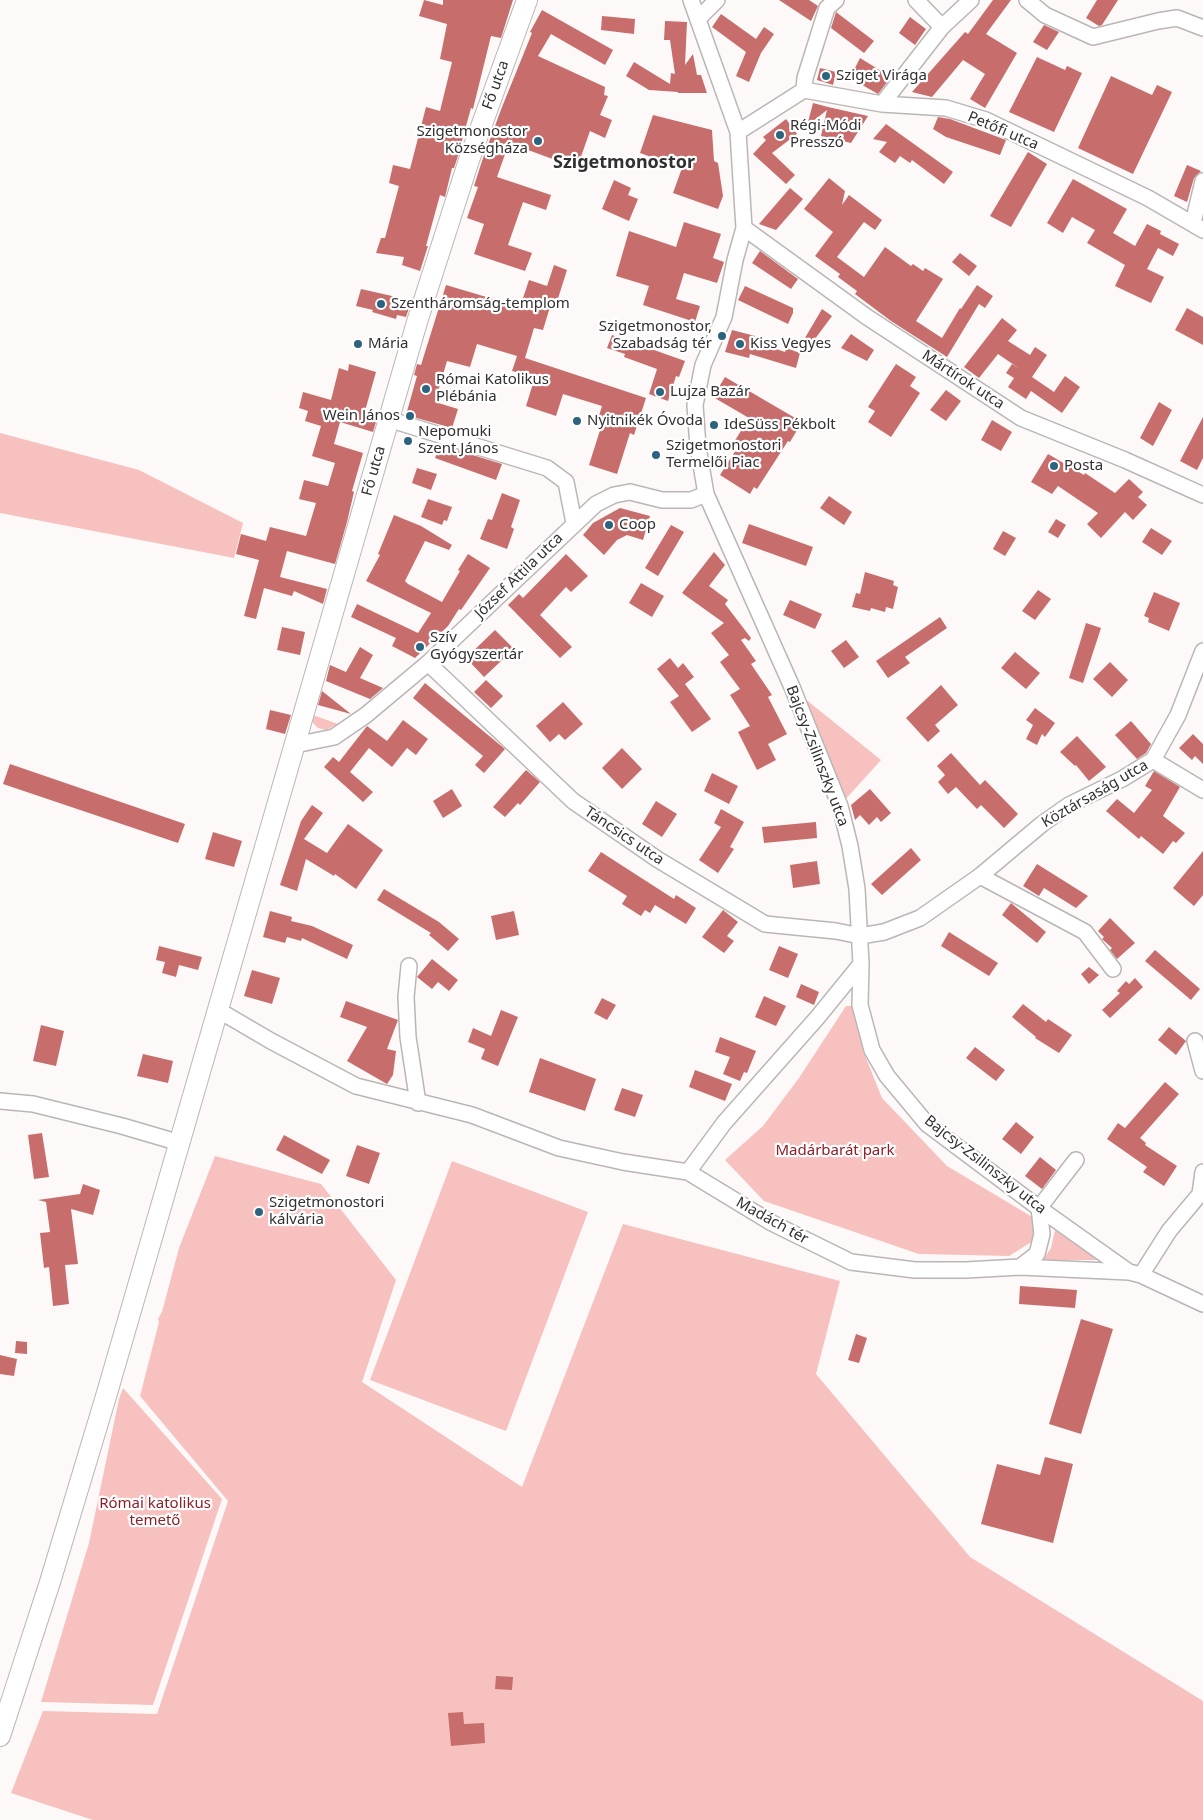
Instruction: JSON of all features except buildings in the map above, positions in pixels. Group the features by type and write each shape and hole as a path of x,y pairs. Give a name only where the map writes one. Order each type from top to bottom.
{"main road":[{"name":"Fő utca","path":"0,1736 53,1573 180,1142 388,419 469,160 527,0"}],"street":[{"name":"Bajcsy-Zsilinszky utca","path":"691,0 738,132 744,228 735,260 724,317 703,365 695,405 698,447 706,494 792,687 840,806 858,889 861,964 860,1005 872,1050 887,1076 928,1124 1038,1208 1135,1274"},
{"path":"698,19 717,0"},
{"path":"916,0 942,27"},
{"path":"882,104 942,27 971,0"},
{"path":"1026,0 1045,15 1093,37 1177,18 1203,28"},
{"path":"738,132 804,90 805,78 827,3"},
{"name":"Petőfi utca","path":"804,90 882,104 946,108 986,120 1148,198 1198,227"},
{"path":"1198,227 1203,181"},
{"name":"Mártírok utca","path":"744,228 867,317 1021,418 1125,460 1203,495"},
{"path":"388,419 547,468 566,482 574,523"},
{"name":"József Attila utca","path":"295,745 334,737 366,715 428,663 596,504 614,495 630,492 662,500 691,500 706,494"},
{"name":"Köztársaság utca","path":"860,936 884,932 920,918 980,876 1042,824 1069,806 1122,779 1153,760 1178,715 1203,651"},
{"name":"Táncsics utca","path":"428,663 572,801 657,859 765,924 836,931 860,936"},
{"path":"1153,760 1203,790"},
{"path":"980,876 1085,932 1113,969"},
{"path":"218,1010 271,1041 356,1086 472,1116 559,1148 623,1162 688,1172 724,1123 817,1018 861,964"},
{"path":"409,966 406,997 408,1037 418,1103"},
{"path":"1196,1041 1203,1071"},
{"path":"3,1101 33,1104 180,1142"},
{"path":"1020,1267 1037,1254 1042,1234 1038,1208 1076,1160"},
{"name":"Madách tér","path":"688,1172 772,1223 851,1262 915,1270 1020,1267 1135,1274"},
{"path":"1203,1172 1201,1194 1135,1274 1203,1304"}],"green space":[{"path":"0,433 139,470 243,523 234,558 0,513"},
{"path":"799,694 881,760 843,802"},
{"path":"313,715 338,724 326,730 318,728 313,723"},
{"name":"Madárbarát park","path":"846,1006 853,1006 864,1053 882,1098 947,1166 1034,1218 1033,1241 1009,1256 919,1254 764,1201 725,1160 763,1126 799,1078"},
{"path":"215,1156 321,1184 396,1280 362,1382 522,1487 623,1224 840,1281 816,1374 970,1557 1203,1701 1203,1820 93,1820 11,1793 43,1711 157,1714 228,1501 140,1396 159,1322 158,1319 162,1312 179,1248"},
{"path":"452,1161 588,1212 506,1431 370,1380"},
{"path":"1055,1230 1098,1260 1043,1260 1051,1248"},
{"name":"Római katolikus temető","path":"123,1388 222,1499 153,1705 41,1702 89,1543 119,1399"}],"place":[{"name":"Sziget Virága","path":"826,76"},
{"name":"Régi-Módi Presszó","path":"780,135"},
{"name":"Szigetmonostor Községháza","path":"538,141"},
{"name":"Szentháromság-templom","path":"381,304"},
{"name":"Szigetmonostor, Szabadság tér","path":"722,336"},
{"name":"Mária","path":"358,344"},
{"name":"Kiss Vegyes","path":"740,344"},
{"name":"Római Katolikus Plébánia","path":"426,389"},
{"name":"Lujza Bazár","path":"660,392"},
{"name":"Wein János","path":"410,416"},
{"name":"Nyitnikék Óvoda","path":"577,421"},
{"name":"IdeSüss Pékbolt","path":"714,425"},
{"name":"Nepomuki Szent János","path":"408,441"},
{"name":"Szigetmonostori Termelői Piac","path":"656,455"},
{"name":"Posta","path":"1054,466"},
{"name":"Coop","path":"609,525"},
{"name":"Szív Gyógyszertár","path":"420,647"},
{"name":"Szigetmonostori kálvária","path":"259,1212"}],"district":[{"name":"Szigetmonostor","path":"624,163"}]}
